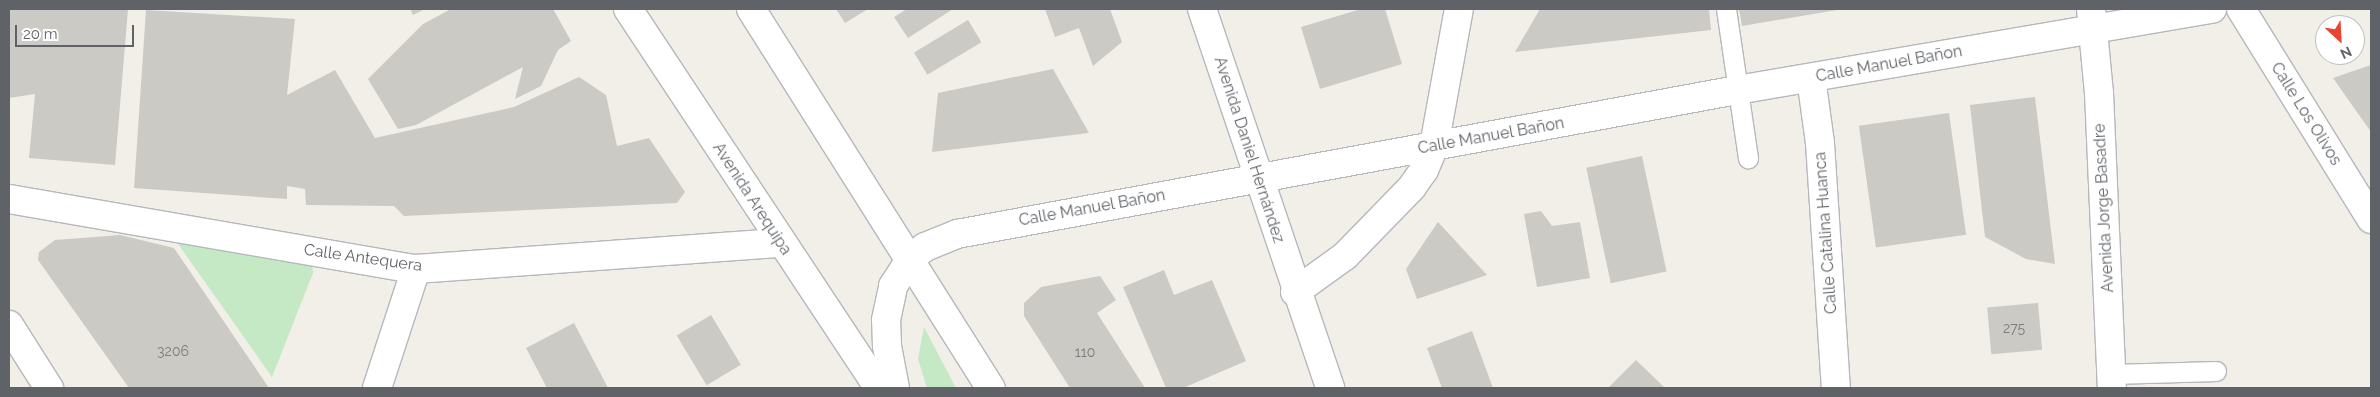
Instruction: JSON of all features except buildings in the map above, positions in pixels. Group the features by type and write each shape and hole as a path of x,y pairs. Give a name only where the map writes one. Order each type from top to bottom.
{"street":[{"name":"Avenida Arequipa","path":"628,9 781,244 879,388"},
{"path":"751,9 911,258 991,388"},
{"name":"Avenida Daniel Hernández","path":"1202,9 1295,292 1330,388"},
{"path":"1295,292 1345,256 1412,187 1434,146 1459,9"},
{"name":"Calle Manuel Bañon","path":"896,388 887,346 887,308 897,276 911,258 930,245 971,230 1811,78 2093,15 2212,9"},
{"name":"Calle Los Olivos","path":"2241,9 2371,218"},
{"name":"Avenida Jorge Basadre","path":"2093,15 2112,381"},
{"name":"Calle Catalina Huanca","path":"1811,78 1820,143 1836,388"},
{"name":"Calle Antequera","path":"9,199 416,269 781,244"},
{"path":"377,388 416,269"},
{"path":"9,325 49,388"}],"lane":[{"path":"1726,9 1748,158"},
{"path":"2112,381 2216,371"}],"green space":[{"path":"176,241 312,263 313,273 272,377"},
{"path":"924,327 956,388 927,388 918,359"}]}
